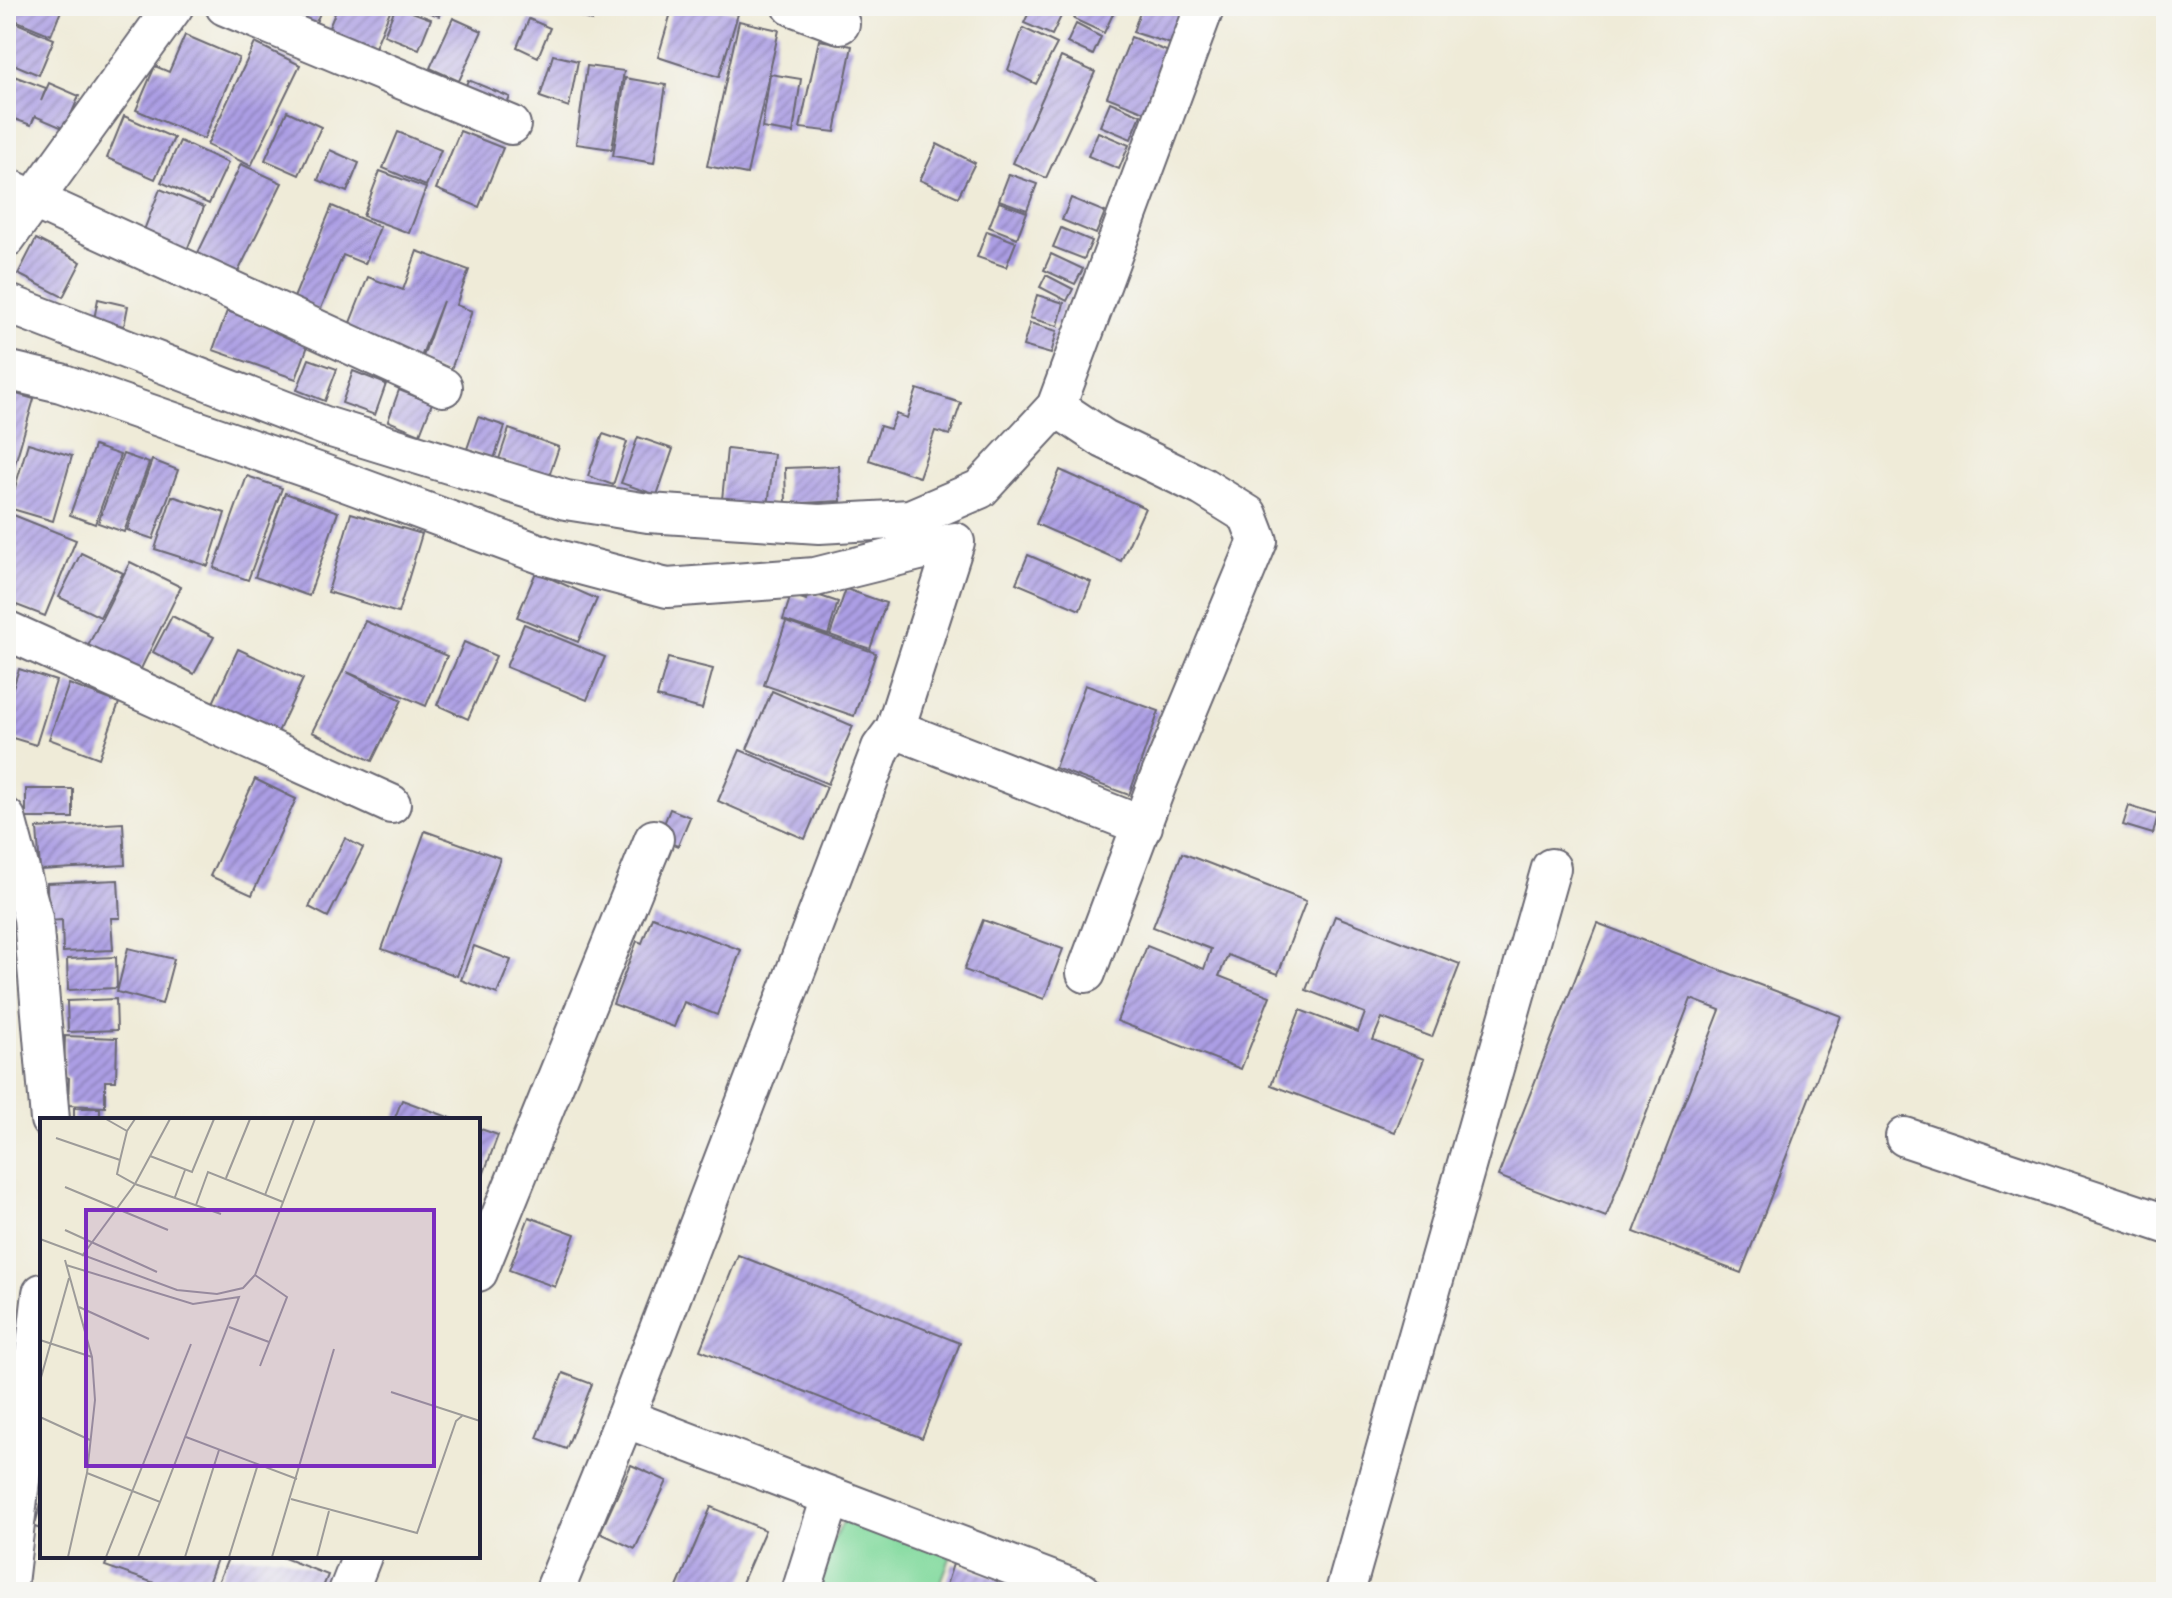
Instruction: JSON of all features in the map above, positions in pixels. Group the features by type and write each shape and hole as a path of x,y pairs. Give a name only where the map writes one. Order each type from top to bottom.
{"street":[{"path":"6,238 20,194 174,6"},
{"path":"225,6 511,125"},
{"path":"792,6 840,24"},
{"path":"554,1592 625,1418 881,748 895,729 957,538 978,493 1056,407 1205,6"},
{"path":"20,194 443,387"},
{"path":"6,303 325,426 566,500 648,513 819,524 910,519 978,493"},
{"path":"6,370 61,383 318,472 546,556 667,588 815,577 957,538"},
{"path":"1056,407 1104,439 1203,487 1248,515 1258,541 1157,784 1086,973"},
{"path":"6,630 391,804"},
{"path":"895,729 1143,826"},
{"path":"6,818 50,1118"},
{"path":"480,1267 654,839"},
{"path":"1345,1592 1551,868"},
{"path":"1905,1137 2166,1224"},
{"path":"7,1592 15,1434 40,1303"},
{"path":"625,1418 1077,1591"},
{"path":"801,1592 831,1497"},
{"path":"348,1592 361,1558"}],"green space":[{"path":"848,1513 952,1553 937,1592 805,1592"}],"building":[{"path":"15,6 63,6 51,35 10,18"},
{"path":"268,6 323,6 314,27"},
{"path":"338,6 392,6 372,55 325,37"},
{"path":"396,6 431,19 419,49 384,35"},
{"path":"411,6 442,6 439,16"},
{"path":"551,6 597,6 592,21"},
{"path":"673,6 713,6 738,14 719,77 658,57"},
{"path":"1032,6 1066,6 1052,35 1024,23"},
{"path":"1080,6 1096,6 1113,14 1104,33 1074,19"},
{"path":"1142,6 1171,6 1184,10 1171,44 1133,32"},
{"path":"453,18 482,31 459,81 430,68"},
{"path":"529,19 550,28 538,57 517,47"},
{"path":"10,20 54,39 39,75 6,61 6,30"},
{"path":"739,21 779,30 747,174 707,166"},
{"path":"1076,24 1101,37 1093,55 1067,43"},
{"path":"1023,28 1057,44 1036,84 1008,70"},
{"path":"185,35 239,58 204,139 136,110 155,66 169,72"},
{"path":"1131,37 1169,52 1145,112 1107,97"},
{"path":"819,40 852,46 835,132 800,128"},
{"path":"255,43 300,65 251,166 207,145"},
{"path":"553,55 578,61 569,107 540,97"},
{"path":"1061,57 1095,72 1046,178 1013,163"},
{"path":"587,66 624,71 612,149 576,144"},
{"path":"6,73 46,88 41,101 49,83 79,96 65,129 35,116 31,125 6,116"},
{"path":"770,74 801,79 793,133 762,128"},
{"path":"625,78 666,85 654,163 613,156"},
{"path":"468,80 510,97 501,118 460,101"},
{"path":"1110,102 1141,115 1131,139 1100,126"},
{"path":"287,111 321,127 299,175 265,160"},
{"path":"124,116 174,138 155,179 107,158"},
{"path":"460,131 503,148 479,207 436,189"},
{"path":"398,132 441,150 426,186 383,168"},
{"path":"1098,132 1129,145 1119,169 1088,156"},
{"path":"180,141 228,163 209,204 161,182"},
{"path":"937,144 975,163 958,197 920,180"},
{"path":"330,150 359,163 347,192 318,180"},
{"path":"241,164 282,183 235,278 195,259"},
{"path":"380,171 426,188 409,233 363,216"},
{"path":"1009,174 1037,184 1027,210 999,200"},
{"path":"160,189 204,207 185,255 141,238"},
{"path":"1071,198 1105,212 1096,234 1062,220"},
{"path":"999,202 1027,212 1017,238 989,227"},
{"path":"332,206 380,227 365,264 343,255 320,311 293,300"},
{"path":"1061,228 1092,241 1084,259 1053,247"},
{"path":"987,231 1016,242 1006,267 977,257"},
{"path":"36,239 81,262 63,297 18,274"},
{"path":"417,251 469,270 456,305 472,311 449,375 420,365 443,301 417,367 344,338 368,277 403,290"},
{"path":"1051,254 1083,269 1075,284 1044,270"},
{"path":"1046,275 1073,289 1067,301 1040,287"},
{"path":"1037,295 1064,303 1058,326 1030,318"},
{"path":"98,299 128,306 124,326 94,319"},
{"path":"227,311 310,340 296,379 213,350"},
{"path":"1030,323 1057,331 1051,354 1023,346"},
{"path":"309,359 337,369 325,401 297,390"},
{"path":"353,371 386,384 375,415 342,403"},
{"path":"917,389 961,403 950,435 935,431 919,477 869,460 880,426 890,429 896,414 907,418"},
{"path":"399,390 432,403 420,434 388,421"},
{"path":"6,391 34,399 7,491 6,491"},
{"path":"478,417 505,426 494,459 467,449"},
{"path":"509,429 559,447 549,476 499,459"},
{"path":"603,434 627,442 613,485 588,476"},
{"path":"638,437 673,449 657,495 621,483"},
{"path":"28,443 72,456 53,521 9,508"},
{"path":"94,446 120,455 95,524 70,515"},
{"path":"727,449 774,454 767,515 721,510"},
{"path":"123,454 149,463 124,532 98,523"},
{"path":"152,460 178,470 153,539 127,530"},
{"path":"839,466 841,501 786,504 785,468"},
{"path":"1060,470 1145,508 1121,561 1036,524"},
{"path":"247,476 282,488 248,580 214,568"},
{"path":"285,493 338,512 309,596 255,577"},
{"path":"172,496 225,513 208,566 155,549"},
{"path":"6,512 76,540 45,616 6,601"},
{"path":"351,513 422,534 398,613 328,592"},
{"path":"81,553 123,573 100,617 59,597"},
{"path":"1028,555 1091,582 1080,610 1016,583"},
{"path":"130,562 181,587 138,675 86,650"},
{"path":"536,572 597,599 578,642 517,617"},
{"path":"846,589 886,603 870,649 830,635"},
{"path":"808,592 838,602 828,635 783,620 791,595 806,600"},
{"path":"172,616 214,637 194,674 153,652"},
{"path":"365,621 447,656 426,706 347,672 402,700 372,761 312,732"},
{"path":"786,622 876,653 854,716 764,685"},
{"path":"524,624 605,657 587,700 506,667"},
{"path":"464,642 496,656 468,719 437,705"},
{"path":"238,649 303,679 277,734 212,705"},
{"path":"668,658 713,669 702,709 657,697"},
{"path":"19,669 56,681 36,745 6,736 6,709"},
{"path":"69,684 119,703 99,758 49,739"},
{"path":"1085,685 1159,711 1129,795 1055,768"},
{"path":"772,691 853,726 828,784 747,749"},
{"path":"740,750 827,787 805,839 718,801"},
{"path":"255,779 296,799 252,895 210,876"},
{"path":"26,789 73,789 73,818 26,818"},
{"path":"2129,806 2158,815 2153,834 2123,825"},
{"path":"670,809 690,817 678,846 658,839"},
{"path":"123,823 125,865 40,870 37,828"},
{"path":"425,831 500,858 457,976 382,949"},
{"path":"345,838 363,848 328,917 309,907"},
{"path":"1182,853 1306,901 1278,974 1228,955 1219,976 1270,996 1241,1069 1117,1021 1147,946 1204,969 1211,949 1153,927"},
{"path":"118,880 120,918 111,918 113,950 63,952 62,920 48,921 47,883"},
{"path":"1335,916 1460,964 1432,1037 1382,1018 1373,1040 1424,1059 1395,1132 1271,1085 1300,1010 1358,1032 1365,1013 1306,990"},
{"path":"652,917 741,950 717,1015 684,1002 674,1027 613,1004 637,941 642,943"},
{"path":"983,920 1063,949 1044,999 964,970"},
{"path":"1597,923 1841,1016 1741,1273 1634,1232 1720,1010 1691,999 1606,1217 1498,1176"},
{"path":"474,946 511,960 497,994 461,980"},
{"path":"128,948 174,959 162,1004 117,992"},
{"path":"116,957 117,988 68,990 67,959"},
{"path":"116,999 117,1030 68,1032 67,1001"},
{"path":"65,1036 117,1038 116,1081 105,1081 105,1107 68,1105 69,1078 64,1076"},
{"path":"402,1100 451,1118 395,1118"},
{"path":"74,1108 100,1108 100,1118 74,1118"},
{"path":"480,1129 498,1135 480,1184"},
{"path":"529,1217 575,1234 555,1287 509,1270"},
{"path":"738,1255 960,1343 922,1438 700,1350"},
{"path":"563,1373 592,1384 566,1449 537,1438"},
{"path":"631,1465 667,1481 635,1549 600,1533"},
{"path":"711,1507 765,1530 738,1592 675,1592"},
{"path":"40,1508 40,1528 34,1527"},
{"path":"108,1558 217,1558 205,1592 180,1592 105,1566"},
{"path":"228,1558 284,1558 328,1575 321,1592 214,1592"},
{"path":"953,1564 1036,1591 1036,1592 944,1592"}]}
